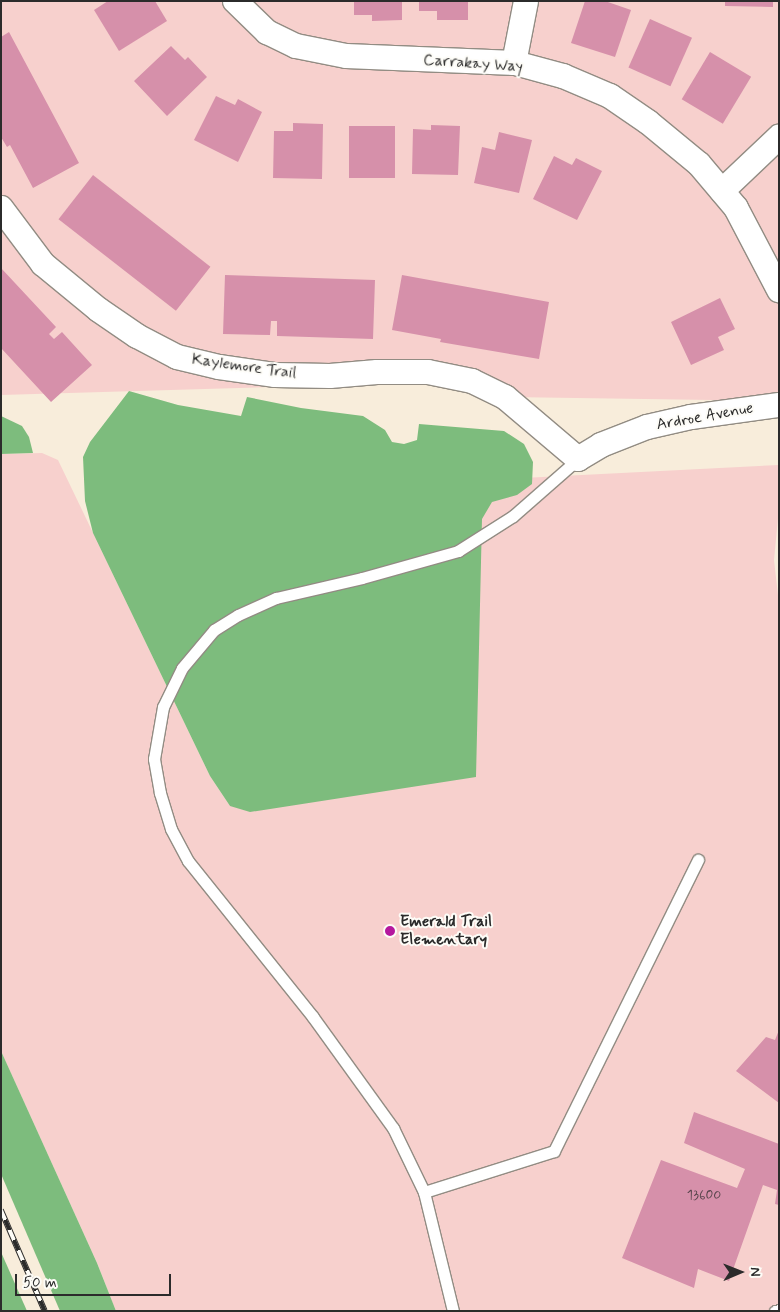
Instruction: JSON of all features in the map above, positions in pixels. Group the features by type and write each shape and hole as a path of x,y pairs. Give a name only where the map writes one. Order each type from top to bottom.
{"street":[{"name":"Carrakay Way","path":"235,1 267,32 296,46 346,56 514,64 563,76 610,96 648,122 699,164 736,208 779,290"},
{"path":"514,64 526,1"},
{"path":"722,191 779,136"},
{"name":"Kaylemore Trail","path":"1,208 43,264 99,310 137,336 177,357 219,367 275,375 330,376 377,372 428,372 472,381 505,397 578,459"},
{"name":"Ardroe Avenue","path":"578,459 601,445 647,427 691,417 779,405"}],"lane":[{"path":"453,1311 424,1192 393,1128 313,1017 188,861 171,829 160,793 154,758 163,707 182,668 214,630 238,615 276,598 362,578 458,551 513,516 578,459"},
{"path":"424,1192 554,1151 698,860"},
{"path":"775,1311 779,1310"}],"shaded area":[{"path":"1,1 779,1 779,401 505,397 472,381 1,395"},
{"name":"Emerald Trail Elementary","path":"42,453 58,460 210,776 230,806 483,480 779,465 779,508 774,560 779,604 779,1311 116,1311 98,1265 1,1051 1,454"}],"green space":[{"path":"129,391 178,405 241,416 247,397 301,408 363,416 385,430 392,442 404,444 417,440 419,424 504,431 524,444 533,462 532,484 517,495 492,502 482,519 476,777 250,812 230,806 210,776 93,533 85,501 83,457 90,442"},
{"path":"1,416 22,426 29,437 33,453 1,454"},
{"path":"1,1051 97,1263 116,1311 60,1311 1,1174"},
{"path":"1,1252 27,1311 1,1311"}],"building":[{"path":"108,1 155,1 167,21 119,51 94,10"},
{"path":"354,1 402,1 402,20 372,21 372,15 354,15"},
{"path":"419,1 468,1 468,20 437,20 437,11 419,11"},
{"path":"585,1 605,1 631,10 615,57 571,43"},
{"path":"725,1 773,1 773,7 725,6"},
{"path":"650,19 692,38 670,86 628,67"},
{"path":"9,32 79,163 33,188 10,145 7,147 1,137 1,37"},
{"path":"171,46 185,60 188,57 207,77 167,116 134,81"},
{"path":"710,52 751,77 723,124 682,99"},
{"path":"216,96 235,105 238,99 262,112 238,162 194,140"},
{"path":"293,123 323,124 322,179 273,178 274,131 293,131"},
{"path":"431,125 460,126 458,175 412,174 413,129 431,130"},
{"path":"349,126 395,126 395,178 349,178"},
{"path":"499,132 532,140 519,193 474,183 482,147 495,150"},
{"path":"554,156 572,165 576,158 602,171 577,220 533,199"},
{"path":"93,175 210,267 176,311 59,219"},
{"path":"1,268 56,327 49,334 54,339 62,332 92,365 51,402 1,348"},
{"path":"225,275 375,280 373,339 277,336 277,321 271,321 270,335 223,334"},
{"path":"402,275 549,302 539,359 440,342 441,339 392,330"},
{"path":"720,298 735,329 718,337 724,350 691,365 671,322"},
{"path":"779,1030 779,1103 736,1071 766,1037 775,1040"},
{"path":"694,1112 779,1144 779,1205 775,1204 777,1190 763,1185 729,1281 698,1269 694,1288 622,1258 661,1160 737,1188 745,1169 684,1143"}],"railway":[{"path":"1,1210 45,1311"}],"place":[{"name":"Emerald Trail Elementary","path":"390,931"}]}
